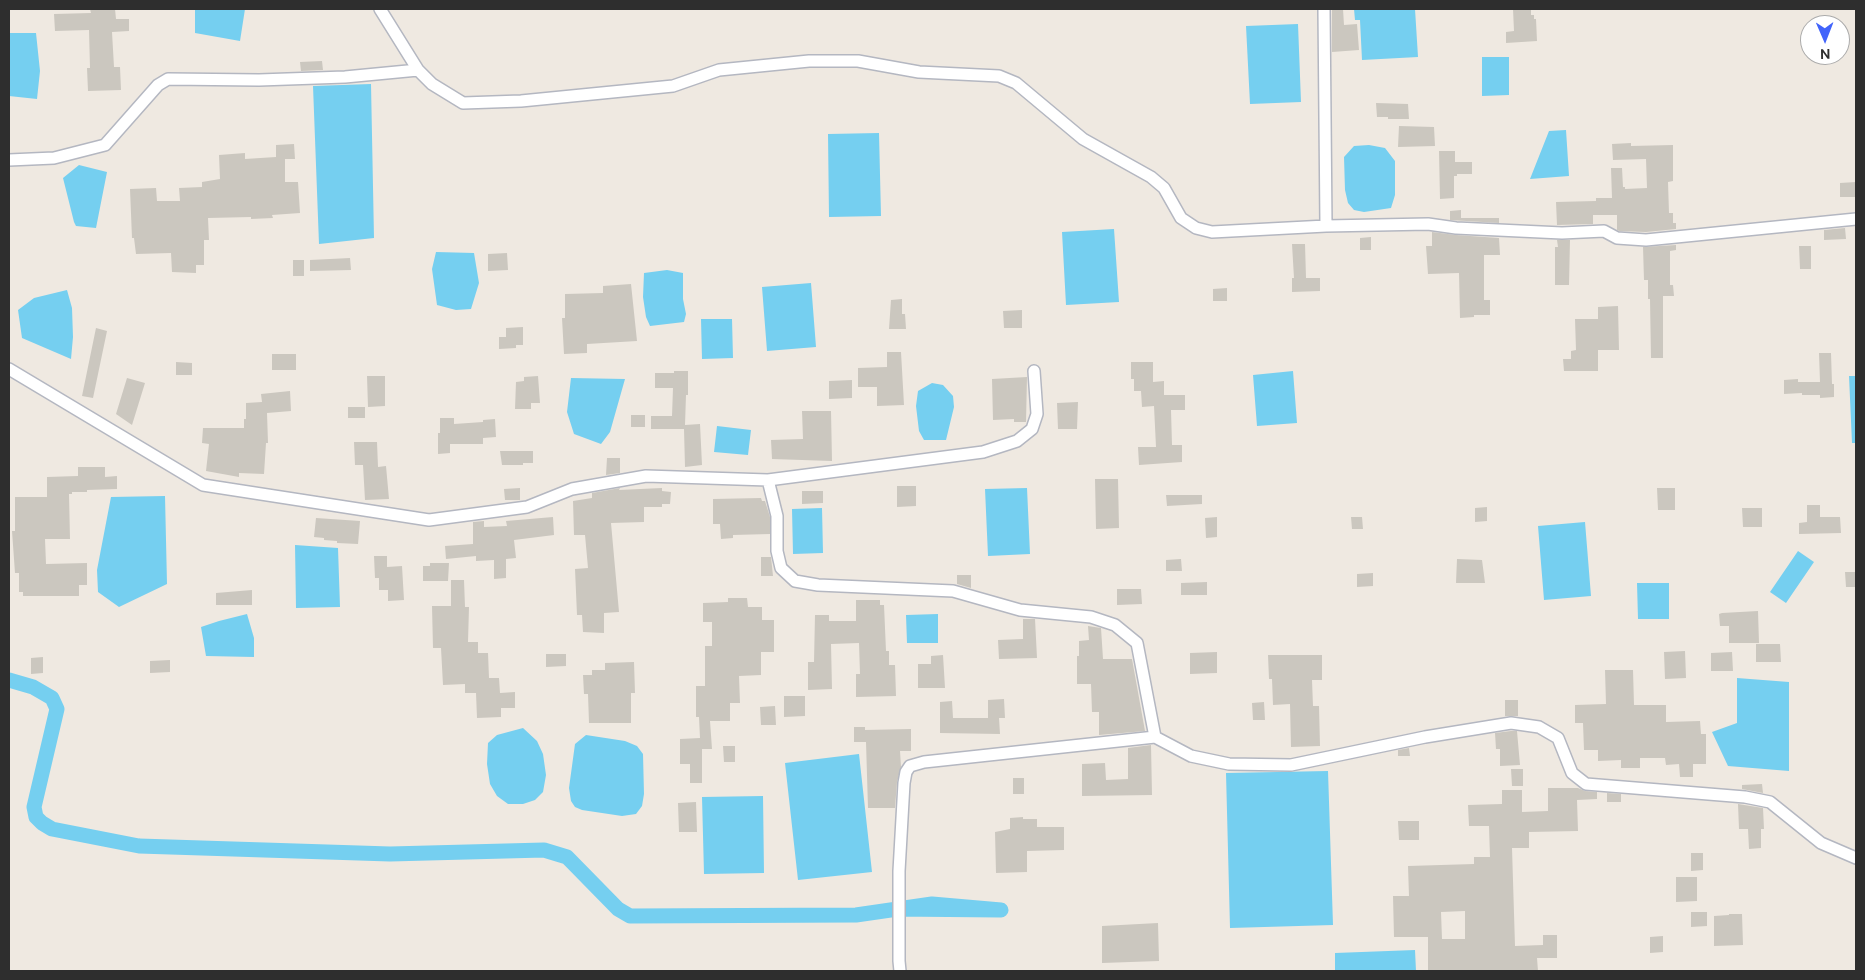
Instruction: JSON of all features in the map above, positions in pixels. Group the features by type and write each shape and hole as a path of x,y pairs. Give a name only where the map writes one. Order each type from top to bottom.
{"street":[{"path":"380,9 418,70 432,84 463,103 521,101 673,86 719,70 809,61 858,61 920,72 999,76 1016,83 1083,139 1151,177 1164,188 1181,218 1196,228 1212,232 1326,226 1428,224 1456,228 1562,233 1604,231 1618,238 1646,240 1856,218"},
{"path":"1324,9 1326,226"},
{"path":"9,160 54,158 106,145 158,85 168,79 259,80 335,78 418,70"},
{"path":"9,369 203,485 429,520 527,507 572,489 646,476 768,480 983,452 1017,440 1032,429 1037,414 1034,371"},
{"path":"768,480 778,516 777,551 782,568 796,581 818,585 953,591 1020,610 1091,617 1115,625 1137,643 1155,737"},
{"path":"900,971 899,871 904,782 906,772 910,766 924,762 1155,737 1191,756 1229,764 1291,766 1425,737 1511,723 1539,727 1558,738 1572,773 1586,784 1745,796 1770,802 1821,843 1856,858"}],"water":[{"path":"195,9 245,9 240,41 195,33"},
{"path":"1354,9 1415,9 1418,57 1362,60 1360,20 1355,20"},
{"path":"1298,24 1301,102 1250,104 1246,26"},
{"path":"9,33 36,33 40,71 37,99 9,96"},
{"path":"1482,57 1509,57 1509,95 1482,96"},
{"path":"371,84 374,238 319,244 313,86"},
{"path":"1566,130 1569,176 1530,179 1549,131"},
{"path":"879,133 881,216 829,217 828,134"},
{"path":"1369,145 1385,148 1395,161 1395,195 1391,208 1364,212 1354,210 1348,203 1345,190 1344,157 1354,146"},
{"path":"79,165 107,172 96,228 76,226 74,222 63,178"},
{"path":"1114,229 1119,302 1066,305 1062,232"},
{"path":"436,252 474,253 479,283 471,309 456,310 437,305 432,269"},
{"path":"667,270 683,273 683,299 686,314 684,322 650,326 646,317 643,297 644,273"},
{"path":"811,283 816,347 767,351 762,287"},
{"path":"67,290 72,308 73,337 71,359 22,338 18,310 34,298"},
{"path":"701,319 732,319 733,358 702,359"},
{"path":"1293,371 1297,423 1257,426 1253,375"},
{"path":"1849,376 1856,376 1856,443 1852,443"},
{"path":"571,378 625,379 610,432 601,444 574,434 567,412"},
{"path":"932,383 943,385 953,396 954,407 946,440 924,440 919,431 916,406 918,391"},
{"path":"717,426 751,430 748,455 714,452"},
{"path":"1027,488 1030,554 988,556 985,489"},
{"path":"165,496 167,584 119,607 98,592 97,570 111,497"},
{"path":"822,508 823,553 793,554 792,509"},
{"path":"1585,522 1591,596 1544,600 1538,526"},
{"path":"295,545 338,548 340,607 296,608"},
{"path":"1798,551 1814,562 1786,603 1770,592"},
{"path":"1637,583 1669,583 1669,619 1638,619"},
{"path":"247,614 254,638 254,657 206,656 201,627"},
{"path":"938,614 938,643 907,643 906,615"},
{"path":"1737,678 1789,682 1789,771 1728,766 1712,732 1737,723"},
{"path":"523,728 537,741 543,754 546,775 543,792 535,800 523,804 508,804 497,796 490,784 487,764 488,743 497,735"},
{"path":"586,735 625,741 637,746 643,754 644,794 642,806 636,814 622,816 582,810 575,807 571,801 569,788 575,744"},
{"path":"859,754 872,872 798,880 785,763"},
{"path":"1328,771 1333,925 1230,928 1226,773"},
{"path":"763,796 764,873 704,874 702,797"},
{"path":"1415,950 1416,971 1335,971 1335,953"}],"building":[{"path":"90,9 115,9 116,19 129,19 129,31 112,32 114,67 120,67 121,90 88,91 87,68 90,68 89,30 55,31 54,14 91,13"},
{"path":"1332,9 1343,9 1344,25 1357,24 1359,50 1332,52"},
{"path":"1513,9 1531,9 1531,15 1534,15 1534,19 1536,19 1537,41 1506,43 1506,32 1514,31"},
{"path":"322,61 323,70 301,71 300,62"},
{"path":"1376,103 1408,104 1409,119 1377,117"},
{"path":"1399,126 1434,127 1435,146 1398,147"},
{"path":"1631,143 1631,146 1673,145 1673,181 1668,182 1669,213 1673,213 1673,223 1676,223 1676,229 1646,232 1619,231 1617,230 1617,215 1593,215 1593,224 1557,225 1556,202 1596,201 1596,198 1612,198 1611,168 1622,168 1623,187 1625,189 1647,188 1646,159 1613,160 1612,144"},
{"path":"294,144 295,159 285,159 285,182 298,182 300,213 272,215 273,218 208,218 209,240 204,240 204,265 196,265 196,273 172,272 171,253 136,254 134,238 132,238 130,189 156,188 157,201 180,201 179,188 202,187 202,182 220,179 219,155 245,153 245,159 276,157 276,145"},
{"path":"1439,151 1455,151 1455,162 1472,162 1472,174 1457,174 1457,176 1454,176 1454,198 1440,199"},
{"path":"1856,182 1856,197 1840,197 1840,183"},
{"path":"1461,210 1461,218 1499,218 1499,223 1450,220 1450,211"},
{"path":"1845,228 1846,239 1824,240 1824,230"},
{"path":"1432,232 1499,238 1500,255 1484,255 1484,300 1490,300 1490,315 1474,315 1474,317 1460,318 1459,273 1428,274 1426,246 1432,246"},
{"path":"1371,237 1371,250 1360,250 1360,238"},
{"path":"1557,240 1570,240 1569,285 1555,285 1555,247 1558,247"},
{"path":"1292,244 1305,244 1306,278 1320,278 1320,291 1292,292 1292,278 1294,278"},
{"path":"1676,245 1676,250 1670,251 1670,285 1673,285 1674,296 1663,296 1663,358 1651,358 1650,299 1648,299 1648,280 1644,280 1643,247"},
{"path":"1799,246 1811,246 1811,269 1800,269"},
{"path":"507,253 508,270 488,271 488,254"},
{"path":"350,258 351,270 310,271 310,260"},
{"path":"293,260 304,260 304,276 293,276"},
{"path":"631,284 637,341 587,344 587,353 564,354 562,318 565,318 565,294 603,293 603,286"},
{"path":"1227,288 1227,301 1213,301 1213,289"},
{"path":"902,299 902,314 905,314 906,329 889,329 891,300"},
{"path":"1618,306 1619,350 1598,350 1598,371 1564,371 1563,359 1571,359 1571,351 1576,350 1575,319 1598,319 1598,307"},
{"path":"1022,310 1022,328 1004,328 1003,311"},
{"path":"523,327 523,345 516,345 516,348 499,349 499,337 506,337 506,328"},
{"path":"96,328 107,331 93,398 82,396"},
{"path":"887,352 901,352 904,405 877,406 877,387 858,387 858,368 887,367"},
{"path":"1819,353 1831,353 1834,397 1820,398 1820,395 1802,395 1802,393 1784,394 1784,380 1798,379 1798,382 1820,382"},
{"path":"272,354 296,354 296,370 272,370"},
{"path":"176,362 192,363 192,375 176,375"},
{"path":"1131,362 1153,362 1153,382 1164,381 1164,395 1185,395 1185,410 1171,410 1172,445 1182,445 1182,462 1139,465 1138,447 1156,447 1154,406 1142,407 1141,391 1134,391 1134,379 1131,379"},
{"path":"674,371 688,371 685,425 700,424 702,465 685,467 684,429 651,429 651,416 672,416 673,388 655,388 655,373 674,373"},
{"path":"367,376 385,376 385,406 368,407"},
{"path":"538,376 540,403 531,403 531,409 515,409 516,382 524,381 524,377"},
{"path":"1027,377 1026,422 1014,422 1014,419 993,420 992,379"},
{"path":"127,378 145,383 132,425 116,414"},
{"path":"852,380 852,398 829,399 829,381"},
{"path":"290,391 291,411 267,413 268,443 266,443 264,474 239,473 239,477 206,471 209,444 202,443 203,428 244,428 246,403 262,402 261,394"},
{"path":"1078,402 1077,429 1058,429 1057,403"},
{"path":"348,407 365,407 365,418 348,418"},
{"path":"802,411 831,411 832,461 772,459 771,440 803,439"},
{"path":"631,415 645,415 645,427 631,427"},
{"path":"440,418 454,418 454,424 483,422 483,420 495,419 496,437 483,438 483,444 450,444 450,453 438,454"},
{"path":"354,442 377,442 378,467 386,466 389,499 365,500 363,465 355,465"},
{"path":"500,451 533,451 533,463 502,465"},
{"path":"607,458 620,458 620,473 606,475"},
{"path":"78,467 105,467 105,477 117,476 117,489 87,490 87,492 72,492 72,494 69,494 70,539 45,539 46,564 87,563 87,585 79,585 79,596 23,596 23,592 19,592 19,573 15,573 12,531 15,531 15,497 47,497 47,477 78,476"},
{"path":"1095,479 1118,479 1119,528 1096,529"},
{"path":"897,486 916,486 916,506 897,507"},
{"path":"520,488 520,500 505,500 504,489"},
{"path":"620,488 619,490 662,488 662,491 671,492 670,504 662,504 662,507 644,507 644,522 611,523 619,612 604,613 604,633 583,632 582,615 577,615 575,569 588,568 585,535 574,535 573,501 592,498 592,493"},
{"path":"1657,488 1675,488 1675,510 1658,510"},
{"path":"802,491 823,491 823,503 802,504"},
{"path":"1166,495 1202,495 1202,504 1167,506"},
{"path":"761,498 762,501 765,501 770,517 770,534 733,535 733,538 721,539 720,524 713,524 713,499"},
{"path":"1807,505 1820,505 1820,517 1840,517 1841,533 1799,534 1799,523 1807,522"},
{"path":"1487,507 1487,521 1475,522 1475,508"},
{"path":"1742,508 1762,508 1762,527 1743,527"},
{"path":"553,517 554,535 514,540 516,558 506,559 506,578 494,579 494,560 476,561 476,556 446,559 445,546 473,544 473,522 484,521 484,527 507,526 506,521"},
{"path":"1217,517 1217,537 1206,538 1205,518"},
{"path":"1351,517 1362,517 1363,529 1352,529"},
{"path":"316,518 360,521 358,544 337,543 337,541 314,537"},
{"path":"374,556 387,556 387,567 402,566 404,600 388,601 388,590 379,590 379,578 375,578"},
{"path":"761,557 771,557 773,576 761,576"},
{"path":"1181,559 1182,571 1166,571 1166,560"},
{"path":"1457,559 1482,560 1485,583 1456,583"},
{"path":"430,563 449,563 448,581 423,581 423,566 430,566"},
{"path":"1845,572 1856,572 1856,587 1846,587"},
{"path":"1373,573 1373,586 1357,587 1357,574"},
{"path":"957,575 971,575 971,588 957,584"},
{"path":"451,580 464,580 465,607 469,607 468,642 478,642 478,653 488,653 489,678 499,678 500,693 515,692 515,708 501,708 501,717 477,718 476,693 465,693 465,684 443,685 441,648 433,648 432,606 451,606"},
{"path":"1207,582 1207,595 1181,595 1181,583"},
{"path":"1117,589 1141,589 1142,604 1117,605"},
{"path":"252,590 252,605 216,605 216,593"},
{"path":"728,598 747,598 748,607 762,607 762,620 774,620 774,652 761,652 761,675 739,676 740,703 730,703 730,721 710,721 712,749 702,749 702,783 690,783 690,764 680,764 680,739 700,738 699,717 696,717 696,686 705,686 705,646 712,646 712,622 703,622 703,603 728,602"},
{"path":"856,600 880,600 880,605 884,605 886,651 889,651 889,665 895,665 896,696 856,697 856,674 860,674 859,643 831,644 832,689 808,690 808,662 814,662 815,615 829,615 829,621 856,621"},
{"path":"1758,611 1759,643 1729,643 1729,626 1720,626 1719,614"},
{"path":"1023,619 1035,619 1037,658 999,659 998,640 1023,639"},
{"path":"1088,626 1101,628 1103,659 1132,659 1145,731 1099,735 1099,712 1092,712 1091,684 1077,684 1079,641 1089,640"},
{"path":"1756,644 1780,644 1781,662 1756,662"},
{"path":"1685,651 1686,678 1665,679 1664,652"},
{"path":"1217,652 1217,673 1190,674 1190,653"},
{"path":"1732,652 1733,671 1711,671 1711,653"},
{"path":"546,654 566,654 566,666 546,667"},
{"path":"943,655 945,688 918,688 918,664 931,664 931,656"},
{"path":"1268,655 1322,655 1322,680 1312,680 1313,706 1319,706 1320,746 1291,747 1290,704 1273,705 1272,679 1269,679"},
{"path":"43,657 43,673 31,674 31,658"},
{"path":"170,660 170,672 150,673 150,661"},
{"path":"634,662 635,693 631,693 631,723 589,723 588,694 584,694 583,675 592,675 592,670 605,670 605,663"},
{"path":"1605,670 1633,670 1634,705 1666,705 1666,722 1700,721 1701,734 1706,734 1706,764 1693,764 1693,777 1680,777 1679,764 1666,765 1665,758 1640,758 1640,768 1621,768 1621,760 1598,761 1598,750 1584,750 1583,723 1575,723 1575,705 1606,704"},
{"path":"784,696 805,696 805,716 784,717"},
{"path":"1004,699 1005,718 999,718 1000,734 940,733 940,702 952,701 953,718 988,718 988,700"},
{"path":"1505,700 1518,700 1518,716 1505,716"},
{"path":"1264,702 1265,720 1253,720 1252,703"},
{"path":"775,706 776,725 761,725 760,707"},
{"path":"854,727 865,727 865,730 911,729 911,751 900,751 901,767 897,782 895,808 868,808 866,742 854,742"},
{"path":"1517,731 1520,765 1500,766 1500,749 1496,749 1495,733"},
{"path":"1151,745 1152,795 1082,796 1082,764 1105,763 1106,780 1128,779 1128,748"},
{"path":"723,746 735,746 735,762 724,762"},
{"path":"1409,748 1410,756 1398,756 1398,750"},
{"path":"1511,769 1523,769 1523,786 1512,786"},
{"path":"1013,778 1024,778 1024,794 1013,794"},
{"path":"1762,784 1763,793 1742,789 1742,785"},
{"path":"1548,788 1578,788 1597,792 1597,799 1577,800 1578,831 1529,832 1529,848 1512,848 1515,946 1543,945 1543,935 1557,935 1557,958 1537,958 1538,971 1428,971 1428,937 1394,937 1393,896 1409,896 1408,866 1474,864 1474,857 1490,857 1489,826 1469,826 1468,805 1502,804 1502,790 1522,790 1522,812 1548,811","holes":["1465,911 1465,939 1442,939 1441,912"]},
{"path":"1607,793 1621,794 1621,802 1607,802"},
{"path":"696,802 697,832 679,832 678,803"},
{"path":"1738,804 1763,808 1764,829 1761,829 1761,848 1749,849 1748,829 1739,829"},
{"path":"1023,817 1023,819 1037,819 1037,827 1064,827 1064,850 1027,851 1027,872 996,873 995,832 1010,829 1010,818"},
{"path":"1398,821 1419,821 1419,840 1399,840"},
{"path":"1691,853 1703,853 1703,870 1691,871"},
{"path":"1676,877 1697,877 1697,901 1676,902"},
{"path":"1691,912 1707,912 1707,926 1691,927"},
{"path":"1742,914 1743,945 1714,946 1714,916"},
{"path":"1158,923 1159,961 1102,963 1102,926"},
{"path":"1663,936 1663,952 1650,953 1650,937"}],"waterway":[{"path":"9,680 33,687 52,698 57,709 34,807 36,817 52,829 139,846 390,854 544,850 567,857 618,909 630,916 856,915 932,904 1001,910 895,909"}]}
